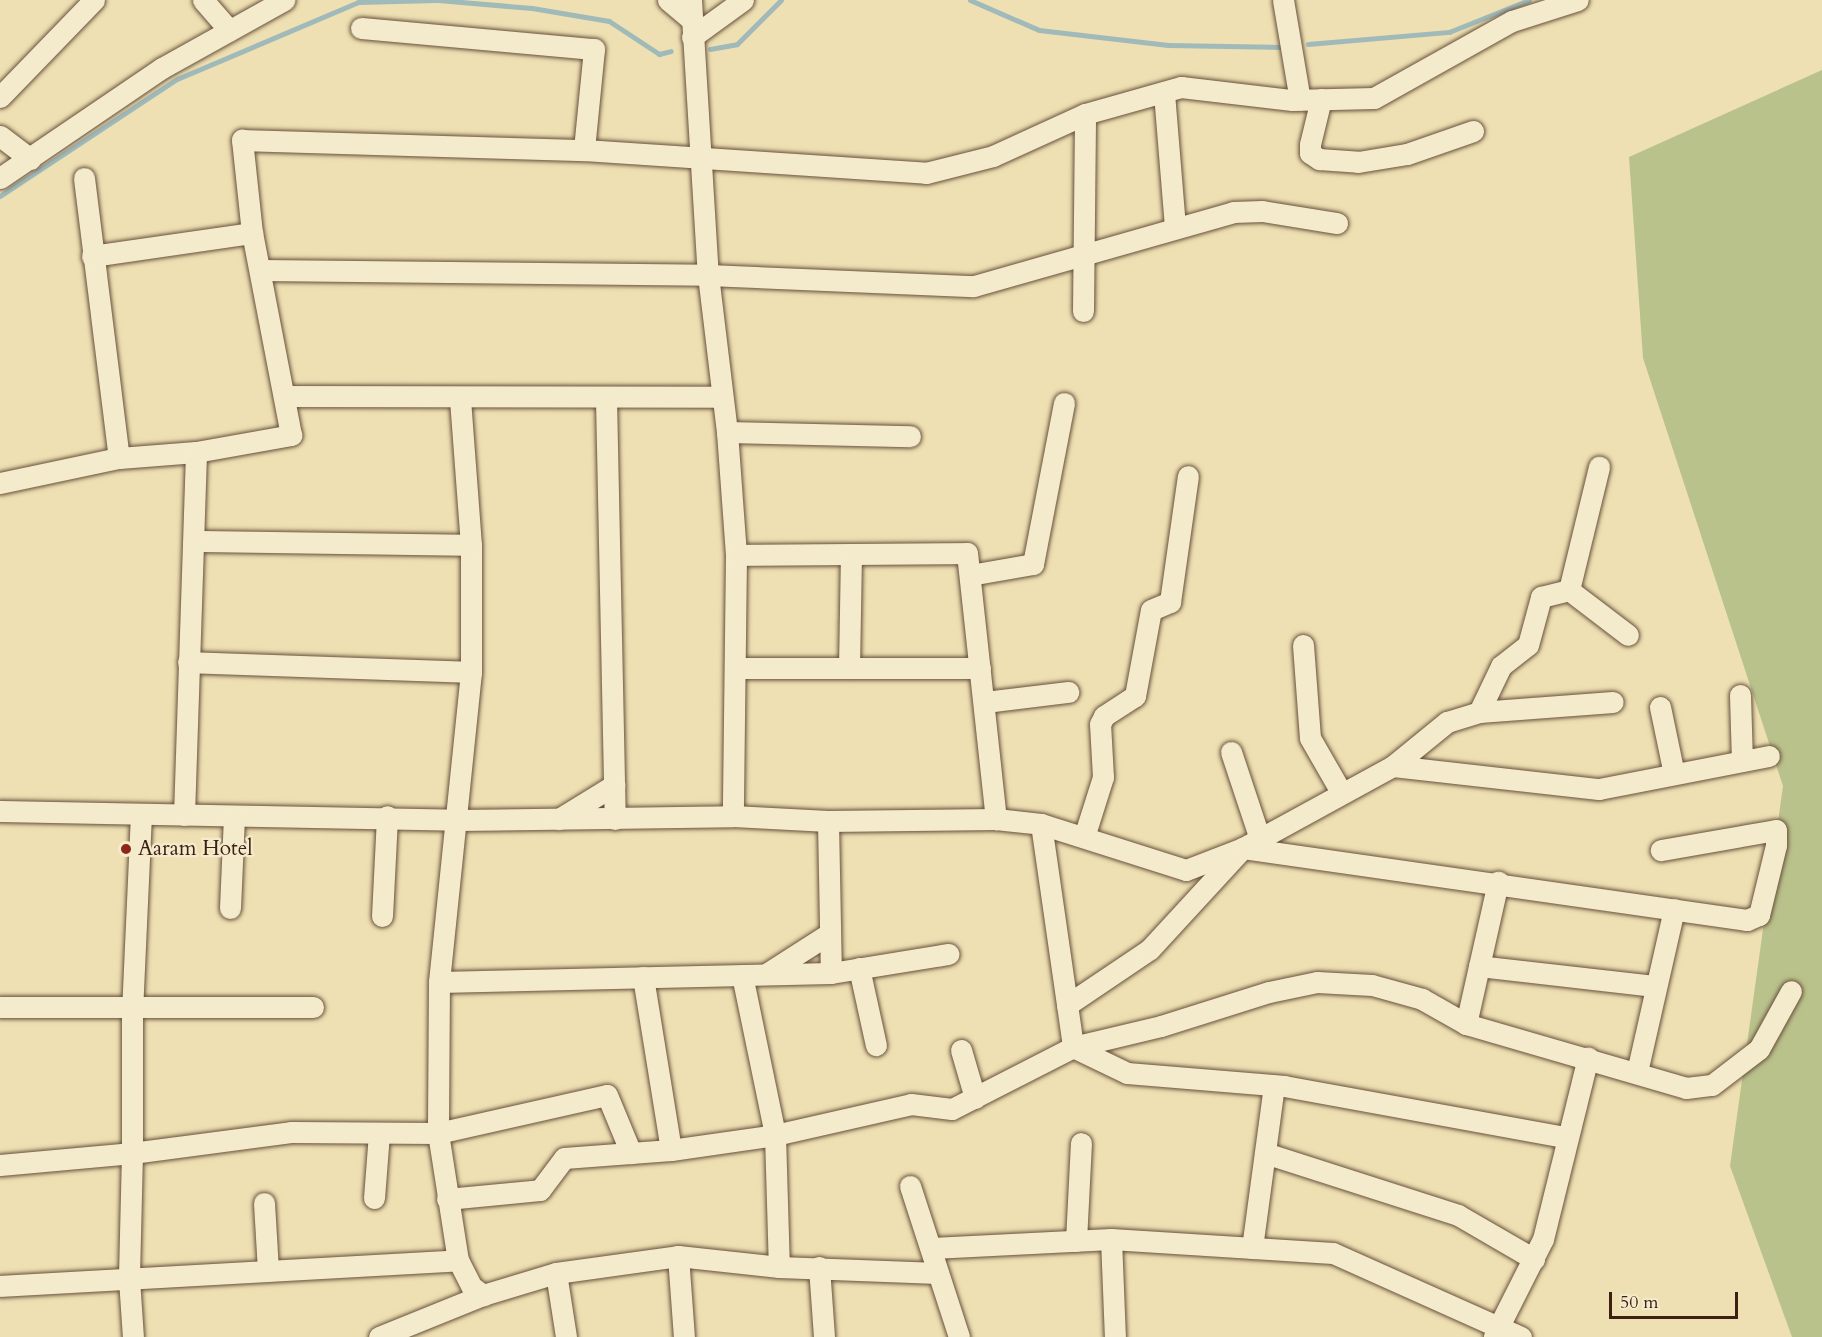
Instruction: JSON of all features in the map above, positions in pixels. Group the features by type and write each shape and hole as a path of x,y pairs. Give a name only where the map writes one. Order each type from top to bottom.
{"street":[{"path":"0,97 94,0"},
{"path":"203,0 229,30"},
{"path":"0,178 162,68 284,0"},
{"path":"668,0 692,19 698,156 708,274 727,432 736,555 737,668 733,816"},
{"path":"692,19 743,0"},
{"path":"1283,0 1310,99 1310,153 1319,159 1358,162 1407,154 1473,131"},
{"path":"0,483 119,458 196,452 291,435 261,270 252,233 242,140 584,150 926,173 993,156 1085,114 1181,87 1310,99 1374,99 1512,21 1572,1"},
{"path":"361,28 594,49 584,150"},
{"path":"1164,93 1175,226"},
{"path":"1083,311 1085,114"},
{"path":"0,136 30,159"},
{"path":"84,178 119,458"},
{"path":"261,270 708,274 974,285 1175,226 1233,212 1252,211 1337,223"},
{"path":"92,256 252,233"},
{"path":"285,396 460,399 721,397"},
{"path":"460,399 471,545 471,672 458,820 439,981 438,1133 447,1199 470,1280"},
{"path":"606,399 615,819"},
{"path":"970,575 1033,564 1064,403"},
{"path":"727,432 910,436"},
{"path":"184,815 196,452"},
{"path":"1569,590 1599,467"},
{"path":"1084,837 1103,777 1100,724 1104,716 1135,696 1151,610 1170,602 1188,476"},
{"path":"194,541 471,545"},
{"path":"736,555 967,553 996,819"},
{"path":"849,668 851,554"},
{"path":"1569,590 1628,635"},
{"path":"1479,712 1501,666 1528,645 1540,597 1569,590"},
{"path":"1302,645 1310,738 1341,792"},
{"path":"188,662 471,672"},
{"path":"737,668 980,668"},
{"path":"985,702 1068,692"},
{"path":"1740,695 1742,761"},
{"path":"0,811 234,816 387,816 458,820 733,816 828,821 996,819 1041,824 1186,870 1252,844 1341,792 1392,766 1447,722 1479,712 1612,702"},
{"path":"1660,707 1674,774"},
{"path":"1231,752 1252,844"},
{"path":"1392,766 1599,789 1769,756"},
{"path":"558,819 614,785"},
{"path":"133,1337 129,1279 132,1009 141,814"},
{"path":"230,908 234,816"},
{"path":"382,916 387,816"},
{"path":"828,821 831,973"},
{"path":"1041,824 1072,1047"},
{"path":"1252,844 1674,909 1755,918 1762,907 1777,835 1768,828 1661,850"},
{"path":"1067,1011 1150,949 1252,844"},
{"path":"1466,1024 1498,882"},
{"path":"1637,1072 1674,909"},
{"path":"766,974 830,933"},
{"path":"439,981 831,973 948,954"},
{"path":"1479,966 1655,986"},
{"path":"859,968 876,1045"},
{"path":"742,975 775,1135 778,1255"},
{"path":"643,977 671,1150"},
{"path":"447,1199 540,1190 564,1158 671,1150 775,1135 911,1104 952,1109 1072,1047 1161,1026 1269,992 1317,982 1372,985 1422,999 1466,1024 1588,1056 1686,1088 1712,1085 1759,1049 1791,991"},
{"path":"0,1007 132,1009 313,1007"},
{"path":"1072,1047 1126,1073 1274,1085 1566,1137"},
{"path":"961,1050 975,1098"},
{"path":"1498,1331 1543,1239 1566,1137 1588,1056"},
{"path":"1252,1248 1274,1085"},
{"path":"0,1165 132,1153 291,1132 438,1133 607,1095 631,1153"},
{"path":"375,1198 379,1133"},
{"path":"1076,1241 1081,1143"},
{"path":"1265,1153 1458,1215 1534,1259"},
{"path":"910,1186 959,1337"},
{"path":"264,1203 268,1271"},
{"path":"1111,1239 1115,1337"},
{"path":"932,1248 1111,1239 1334,1253 1498,1331 1521,1337"},
{"path":"0,1287 268,1271 470,1280 556,1273 678,1256 778,1255 819,1267 938,1273"},
{"path":"678,1256 684,1337"},
{"path":"819,1267 824,1337"},
{"path":"556,1273 566,1337"},
{"path":"379,1337 470,1280"}],"green space":[{"path":"1822,70 1822,1337 1792,1337 1730,1166 1783,786 1643,358 1629,157"}],"waterway":[{"path":"0,196 177,79 358,2 438,0 532,8 609,21 659,54 671,51"},
{"path":"710,49 737,44 781,0"},
{"path":"970,0 1039,30 1168,45 1284,47"},
{"path":"1308,44 1449,32 1529,0"}],"place":[{"name":"Aaram Hotel","path":"126,849"}]}
